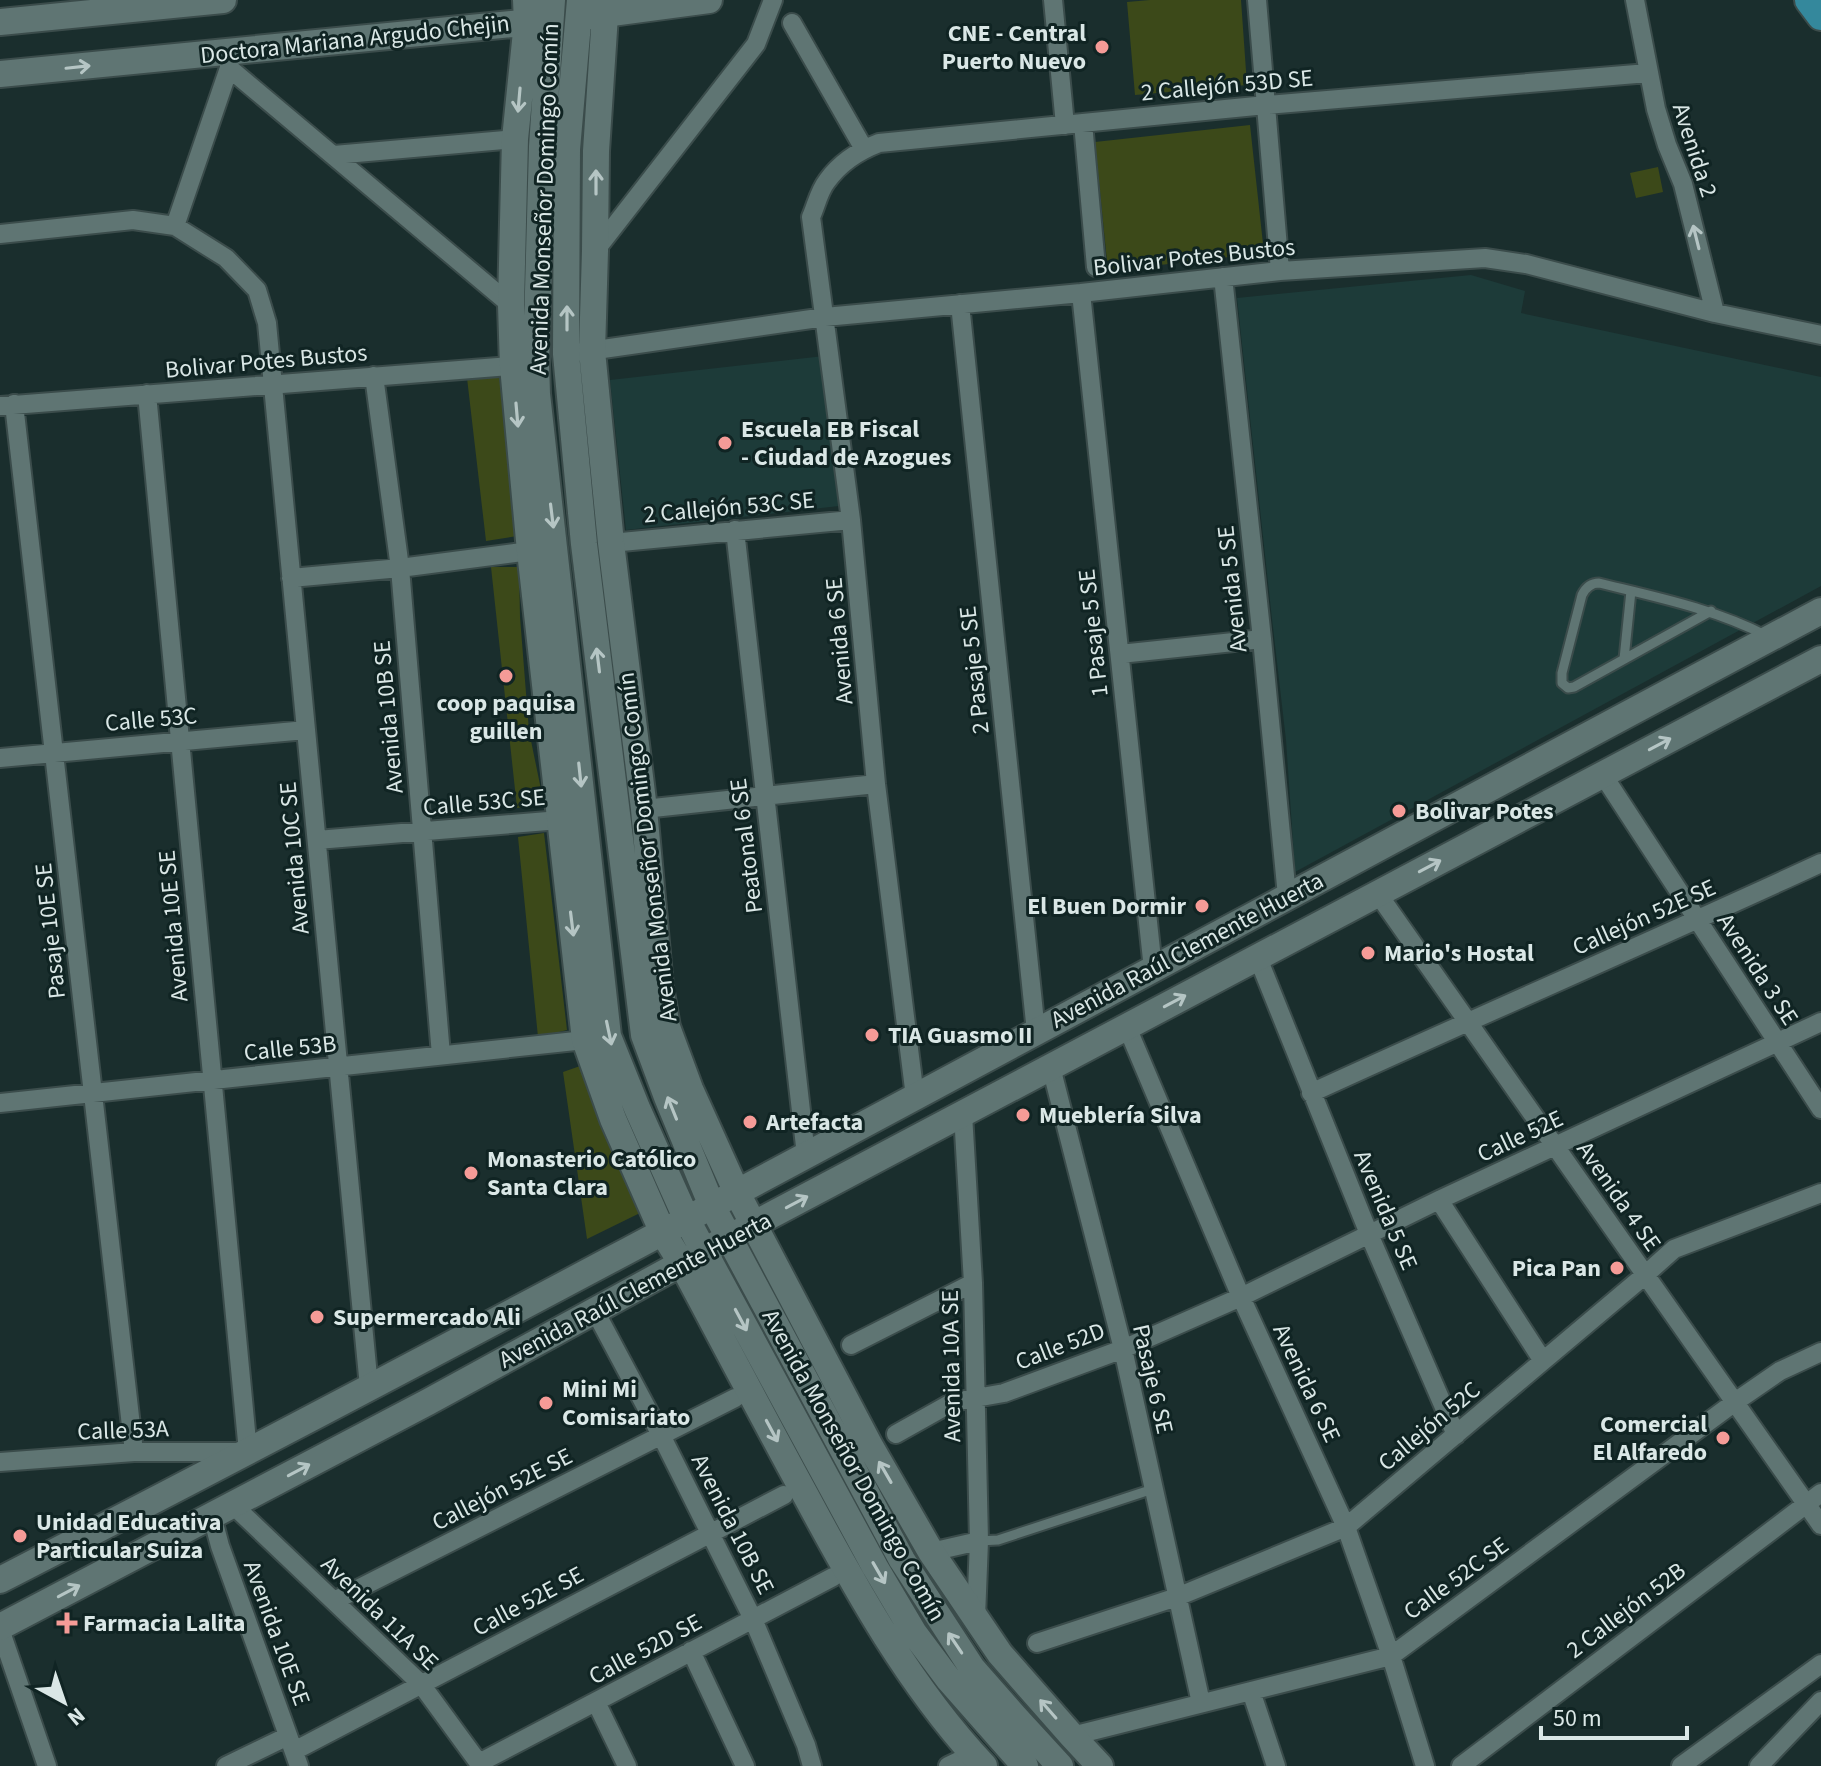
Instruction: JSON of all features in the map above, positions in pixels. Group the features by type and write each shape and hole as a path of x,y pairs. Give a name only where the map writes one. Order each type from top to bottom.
{"main road":[{"path":"0,22 46,9 223,0"},
{"name":"Doctora Mariana Argudo Chejin","path":"0,74 229,60 539,10 709,0"},
{"path":"1809,0 1821,16"},
{"name":"Avenida Monseñor Domingo Comín","path":"593,8 595,251 579,352 611,543 667,1027 690,1089 747,1204 870,1446 931,1552 1000,1654 1100,1766"},
{"name":"Avenida Monseñor Domingo Comín","path":"593,8 567,149 579,352 584,544 644,1035 720,1220 902,1560 972,1668 1060,1766"},
{"name":"Avenida Monseñor Domingo Comín","path":"539,10 515,139 511,305 524,365 537,394 580,886 585,1040 613,1119 679,1241 846,1570 891,1647 923,1693 962,1763"},
{"name":"Avenida Monseñor Domingo Comín","path":"539,10 542,147 524,365 530,551 560,820 580,886 608,1036 637,1108 679,1241 914,1633 949,1680 1025,1766"},
{"name":"Avenida Raúl Clemente Huerta","path":"0,1628 595,1311 679,1241 747,1204 806,1155 1821,611"},
{"name":"Avenida Raúl Clemente Huerta","path":"0,1580 369,1387 679,1241 747,1204 963,1114 1821,659"},
{"path":"878,1515 903,1504"},
{"path":"891,1647 914,1633"}],"street":[{"path":"595,251 756,44 773,0"},
{"path":"1053,0 1096,267"},
{"path":"1257,0 1280,271"},
{"name":"Avenida 2","path":"1635,0 1656,109 1683,184 1715,313"},
{"path":"792,23 864,149"},
{"path":"0,234 133,220 175,226 229,60 334,155 511,305"},
{"name":"2 Callejón 53D SE","path":"825,183 849,158 879,143 1266,105 1648,73"},
{"path":"334,155 515,139"},
{"name":"Avenida 6 SE","path":"825,183 811,217 851,520 876,784 915,1097"},
{"name":"Avenida 10C SE","path":"175,226 226,258 257,290 267,323 369,1387"},
{"name":"Bolivar Potes Bustos","path":"579,352 825,317 1280,271 1485,258 1526,264 1715,313 1821,335"},
{"name":"Avenida 5 SE","path":"1223,277 1287,896"},
{"name":"1 Pasaje 5 SE","path":"1081,293 1153,969"},
{"name":"2 Pasaje 5 SE","path":"960,304 1036,1032"},
{"name":"Bolivar Potes Bustos","path":"7,405 524,365"},
{"name":"Avenida 10B SE","path":"374,376 400,568 441,1055"},
{"name":"Avenida 10E SE","path":"147,394 248,1452"},
{"name":"Pasaje 10E SE","path":"7,405 54,752 134,1452"},
{"name":"2 Callejón 53C SE","path":"611,543 851,520"},
{"name":"Peatonal 6 SE","path":"735,530 806,1155"},
{"path":"291,578 530,551"},
{"path":"1120,654 1262,639"},
{"name":"Calle 53C","path":"0,758 306,730"},
{"name":"Avenida 3 SE","path":"1603,775 1821,1109"},
{"path":"644,809 876,784"},
{"name":"Calle 53C SE","path":"317,840 560,820"},
{"name":"Callejón 52E SE","path":"1311,1093 1821,863"},
{"name":"Avenida 4 SE","path":"1378,894 1735,1402 1814,1499 1821,1525"},
{"name":"Avenida 5 SE","path":"1258,958 1369,1234 1456,1435"},
{"name":"Calle 52E","path":"1241,1297 1439,1200 1821,1022"},
{"name":"Avenida 6 SE","path":"1127,1027 1241,1297 1346,1527 1425,1766"},
{"name":"Calle 53B","path":"0,1103 585,1040"},
{"name":"Pasaje 6 SE","path":"1051,1067 1123,1349 1201,1703"},
{"name":"Avenida 10A SE","path":"963,1114 976,1399 979,1541 976,1617"},
{"name":"Callejón 52C","path":"1037,1643 1177,1597 1346,1527 1674,1249 1821,1193"},
{"path":"1439,1200 1543,1361"},
{"path":"851,1345 973,1283"},
{"name":"Calle 52D","path":"896,1434 947,1404 1004,1393 1123,1349 1241,1297"},
{"name":"Avenida 10B SE","path":"595,1311 753,1619 812,1766"},
{"name":"Calle 52C SE","path":"1072,1736 1391,1656 1735,1402 1780,1371 1821,1352"},
{"name":"Callejón 52E SE","path":"334,1601 735,1398"},
{"name":"Calle 53A","path":"0,1462 134,1452 248,1452"},
{"name":"Calle 52E SE","path":"226,1766 293,1751 784,1495"},
{"name":"2 Callejón 52B","path":"1461,1766 1814,1499"},
{"name":"Avenida 10E SE","path":"222,1510 220,1546 293,1751"},
{"name":"Avenida 11A SE","path":"222,1510 334,1601 421,1684 480,1764"},
{"path":"931,1552 979,1541"},
{"name":"Calle 52D SE","path":"480,1764 833,1577"},
{"path":"0,1628 47,1766"},
{"path":"691,1651 745,1766"},
{"path":"1681,1766 1821,1664"},
{"path":"1759,1766 1821,1700 1800,1679"},
{"path":"1251,1691 1276,1766"},
{"path":"596,1702 627,1766"}],"lane":[{"path":"1711,611 1574,687 1568,688 1562,683 1582,595 1594,583 1711,611 1770,638"},
{"path":"1624,659 1631,591"},
{"path":"1627,727 1821,622"},
{"path":"0,1589 614,1270"},
{"path":"979,1541 998,1540 1153,1489"}],"shaded area":[{"path":"1471,275 1525,291 1521,313 1821,377 1821,586 1295,872 1286,740 1237,298"},
{"name":"Escuela EB Fiscal - Ciudad de Azogues","path":"824,356 839,506 626,530 610,380"}],"green space":[{"path":"1241,0 1247,85 1135,95 1127,2"},
{"path":"1250,125 1264,253 1108,271 1095,142"},
{"path":"1658,167 1663,192 1636,198 1630,173"},
{"path":"499,375 517,536 486,541 467,378"},
{"path":"491,567 519,567 529,731 544,804 517,808"},
{"path":"544,833 567,1030 538,1037 518,837"},
{"path":"583,1065 609,1141 640,1213 587,1239 563,1072"}],"place":[{"name":"CNE - Central Puerto Nuevo","path":"1102,47"},
{"name":"Escuela EB Fiscal - Ciudad de Azogues","path":"725,443"},
{"name":"coop paquisa guillen","path":"506,676"},
{"name":"Bolivar Potes","path":"1399,811"},
{"name":"El Buen Dormir","path":"1202,906"},
{"name":"Mario's Hostal","path":"1368,953"},
{"name":"TIA Guasmo II","path":"872,1035"},
{"name":"Mueblería Silva","path":"1023,1115"},
{"name":"Artefacta","path":"750,1122"},
{"name":"Monasterio Católico Santa Clara","path":"471,1173"},
{"name":"Pica Pan","path":"1617,1268"},
{"name":"Supermercado Ali","path":"317,1317"},
{"name":"Mini Mi Comisariato","path":"546,1403"},
{"name":"Comercial El Alfaredo","path":"1723,1438"},
{"name":"Unidad Educativa Particular Suiza","path":"20,1536"},
{"name":"Farmacia Lalita","path":"67,1623"}]}
